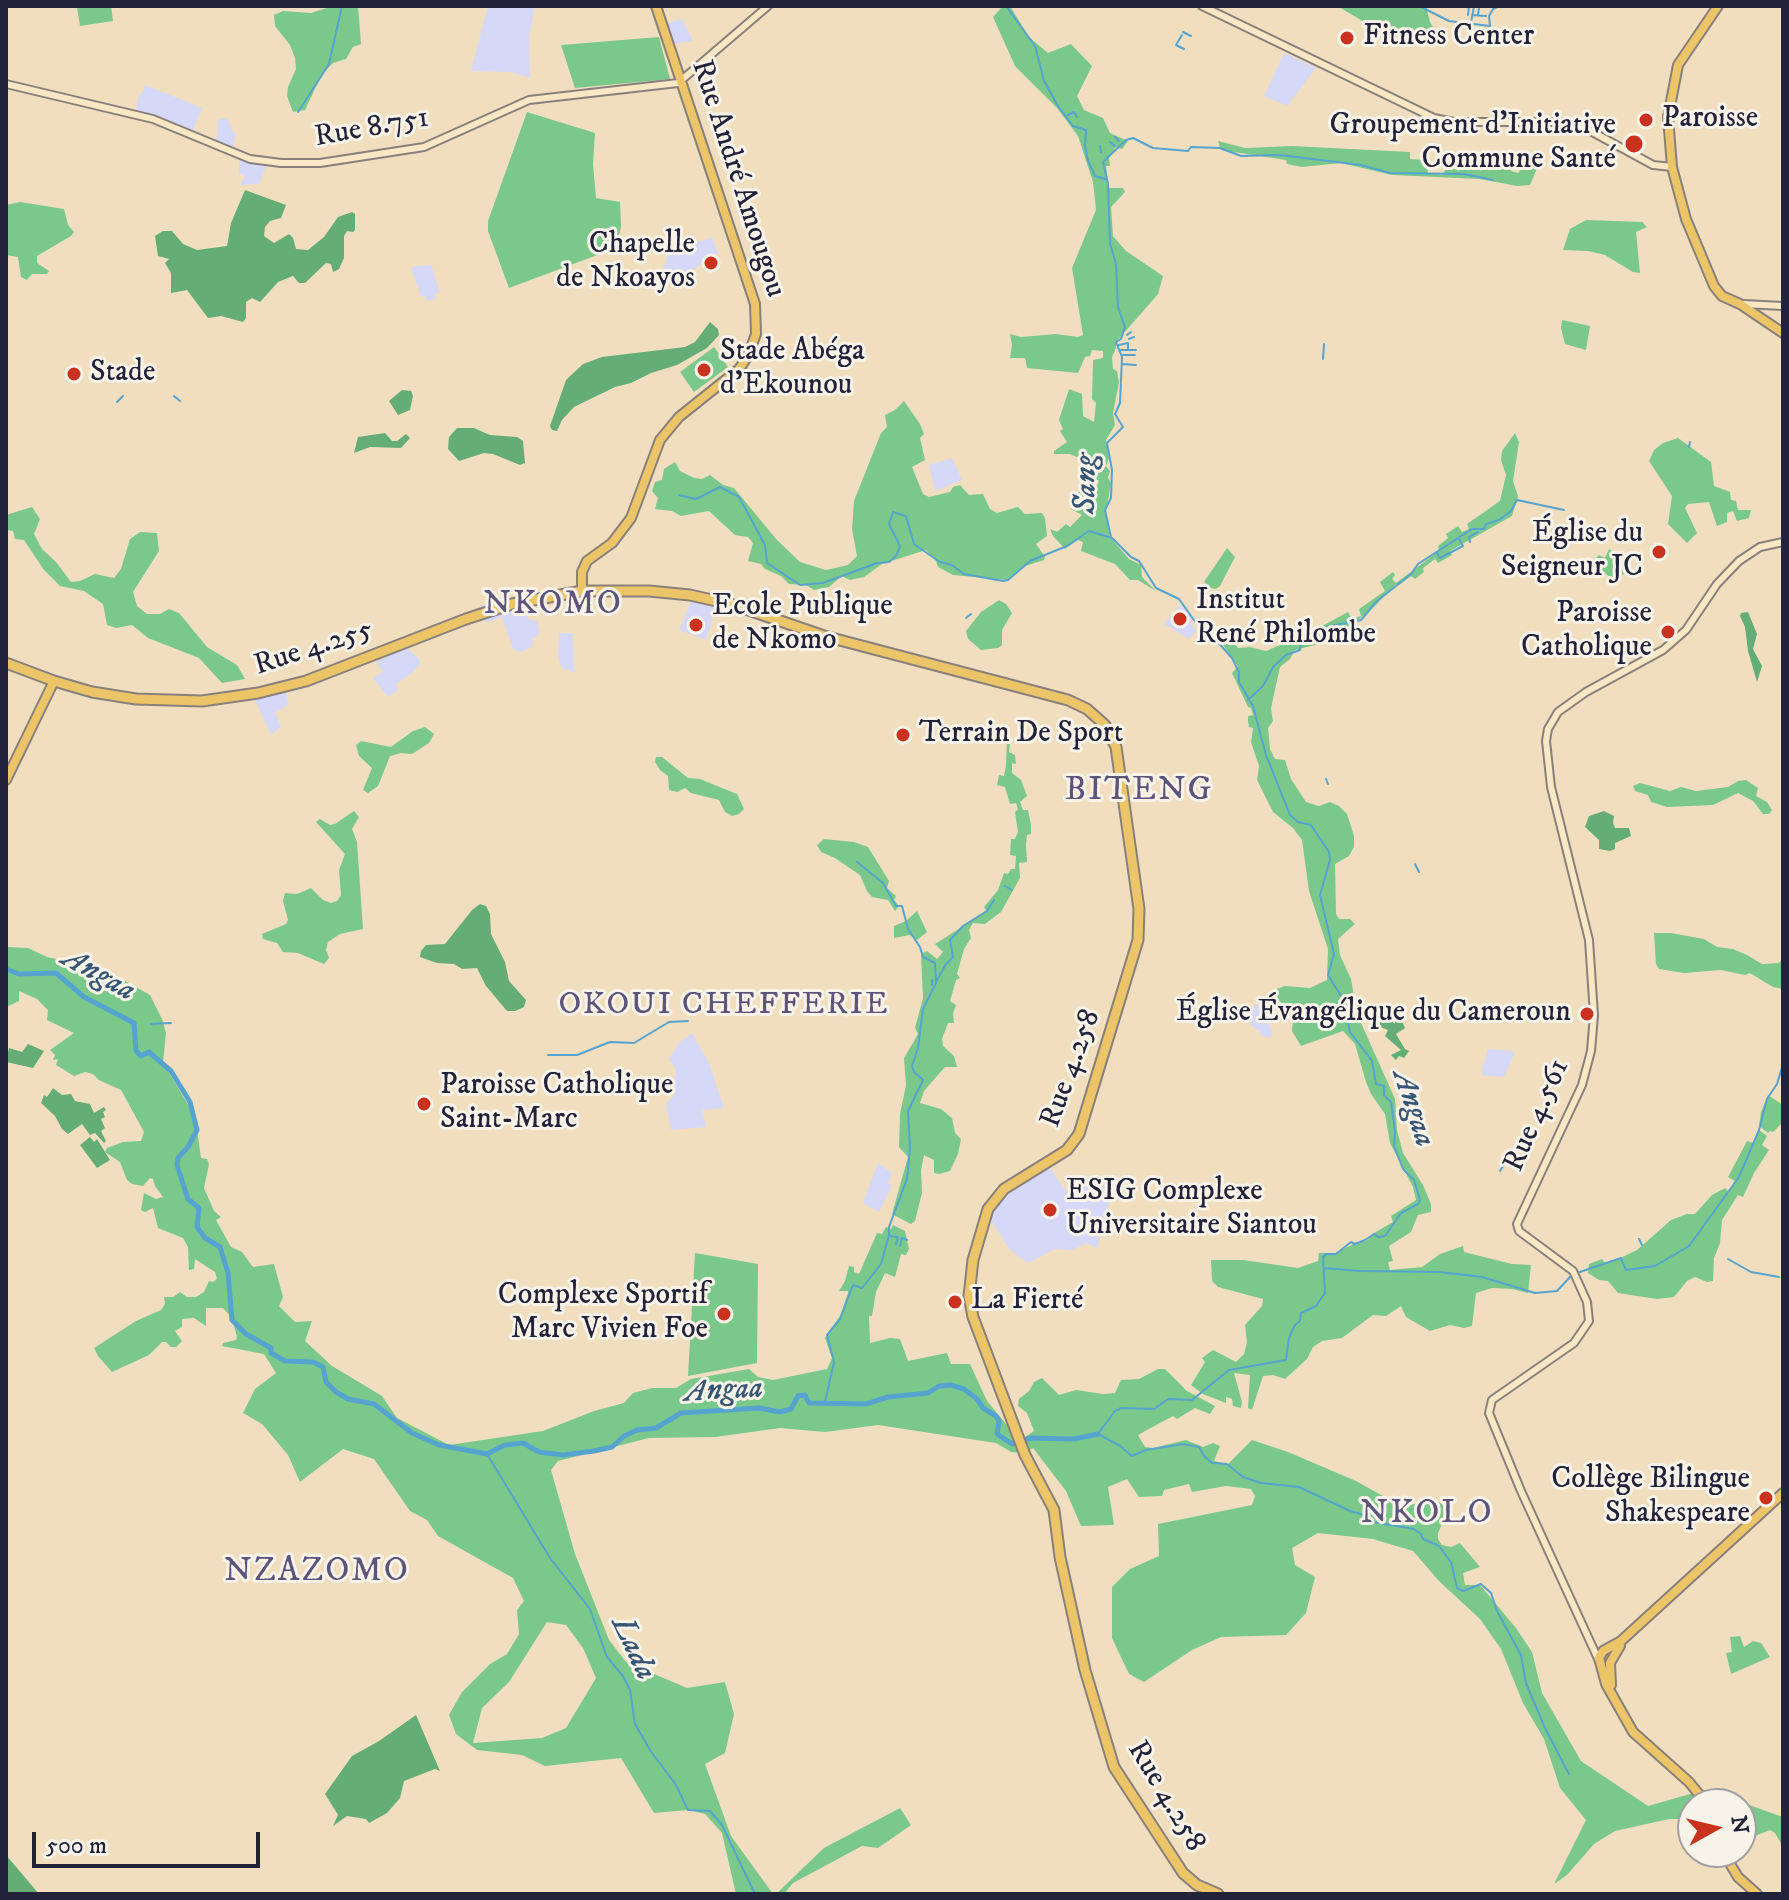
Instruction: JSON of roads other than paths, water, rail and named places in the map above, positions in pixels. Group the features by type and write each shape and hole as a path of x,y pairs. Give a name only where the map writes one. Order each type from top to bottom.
{"highway":[{"name":"Rue 4.255","path":"6,663 92,692 151,701 202,701 258,693 306,681 501,607 582,591"},
{"name":"Rue 4.258","path":"582,591 649,591 711,599 824,636 1057,698 1079,705 1105,725 1116,747 1139,909 1138,940 1079,1134 1067,1150 1004,1189 988,1209 973,1260 969,1296 973,1317 1025,1455 1054,1510 1062,1569 1106,1748 1121,1780 1183,1873 1197,1885 1218,1894"}],"main road":[{"name":"Rue André Amougou","path":"582,591 584,565 612,543 631,518 660,440 679,417 739,369 748,356 756,334 755,304 656,6"},
{"path":"681,81 768,6"},
{"path":"1202,6 1434,118 1454,122 1566,122 1585,128 1653,165 1672,167"},
{"path":"1718,6 1677,68 1668,117 1672,167 1686,219 1714,286 1722,296 1740,304 1783,333"},
{"name":"Rue 8.751","path":"6,84 153,119 248,158 306,164 401,153 424,147 529,100 681,81"},
{"path":"1740,304 1783,306"},
{"name":"Rue 4.561","path":"1694,1788 1633,1732 1609,1689 1601,1655 1587,1638 1489,1413 1492,1400 1574,1343 1589,1321 1587,1302 1573,1271 1519,1231 1517,1224 1582,1085 1594,1023 1589,940 1551,787 1546,741 1548,729 1558,712 1586,692 1663,650 1686,630 1717,584 1735,564 1760,547 1783,542"},
{"path":"6,780 54,681"},
{"path":"1601,1655 1621,1641 1783,1495"},
{"path":"1698,1788 1632,1723 1611,1683 1611,1660 1616,1650 1752,1529 1783,1495"},
{"path":"1587,1638 1601,1655 1604,1664 1611,1660"},
{"path":"1732,1868 1754,1894"}],"waterway":[{"path":"298,112 329,64 342,6"},
{"name":"Sang","path":"1006,6 1035,46 1044,81 1058,106 1073,126 1086,130 1088,161 1095,176 1105,179"},
{"path":"1419,6 1449,21 1490,26 1489,16 1493,9 1500,6"},
{"path":"1468,15 1469,6"},
{"path":"1471,22 1474,7"},
{"path":"1478,15 1479,8"},
{"path":"1472,15 1486,16"},
{"path":"1183,32 1191,36"},
{"path":"1182,35 1176,45 1184,49"},
{"path":"1068,115 1074,112 1077,117"},
{"path":"1115,137 1119,141"},
{"name":"Angaa","path":"1493,180 1464,174 1390,173 1361,165 1280,155 1241,156 1220,148 1191,147 1188,151 1153,148 1133,138 1126,140 1103,162 1108,184 1110,244 1116,264 1118,307 1125,327 1121,339 1116,342 1122,357 1120,403 1115,414 1123,427 1107,443 1112,470 1111,498 1105,510 1111,537 1139,561 1156,588 1179,599 1196,623 1207,630 1232,658 1239,672 1239,682 1253,706 1266,755 1290,815 1298,822 1311,825 1329,852 1330,860 1320,895 1334,954 1328,975 1343,999 1350,1032 1372,1061 1376,1084 1384,1086 1384,1095 1391,1102 1394,1146 1403,1169 1414,1180 1420,1200 1401,1213 1385,1236 1374,1234 1355,1244 1351,1242 1336,1254 1323,1257 1325,1293 1316,1306 1301,1313 1300,1321 1289,1338 1286,1360 1229,1370 1192,1400 1168,1399 1154,1409 1121,1408 1115,1411 1098,1434 1132,1456 1146,1450 1183,1444 1199,1447 1212,1463 1227,1464 1243,1477 1261,1483 1299,1487 1373,1522 1414,1529 1423,1539 1439,1546 1451,1562 1457,1588 1463,1591 1481,1584 1491,1593 1497,1611 1521,1655 1526,1683 1545,1728 1569,1774"},
{"path":"1110,142 1115,146"},
{"path":"1100,146 1101,152"},
{"path":"1127,335 1131,332"},
{"path":"1129,339 1134,337"},
{"path":"1119,345 1128,343 1128,349"},
{"path":"1323,359 1324,344"},
{"path":"1121,350 1136,350"},
{"path":"1123,355 1135,355"},
{"path":"1122,364 1136,365"},
{"path":"117,402 123,396"},
{"path":"174,396 180,401"},
{"path":"1689,447 1690,442"},
{"path":"679,495 696,499 720,487 739,497 765,545 767,563 800,585 823,583 877,563 889,562 900,546 889,524 893,512 906,516 914,544 940,562 952,565 964,574 1003,581 1030,561 1067,546 1089,531 1109,537"},
{"path":"1248,700 1263,686 1273,667 1286,655 1300,650 1301,644 1317,635 1320,628 1361,620 1418,564 1472,529 1484,529 1486,524 1499,520 1511,511 1517,500 1564,510"},
{"path":"1470,542 1469,537 1478,532"},
{"path":"1437,553 1440,558 1463,546 1459,539"},
{"path":"966,618 971,614"},
{"path":"1326,779 1328,784"},
{"path":"825,1402 834,1362 827,1335 840,1319 853,1285 862,1288 881,1264 889,1227 907,1179 910,1148 908,1111 923,1080 912,1066 918,1048 923,1009 936,983 935,963 923,957 908,929 902,906 896,906 883,883 857,862"},
{"path":"1415,864 1419,872"},
{"path":"1005,886 1012,890"},
{"path":"936,982 953,957 950,940 963,926 987,911 994,900"},
{"name":"Angaa","path":"6,969 19,974 56,973 84,997 134,1023 136,1051 141,1056 149,1052 171,1071 190,1102 197,1130 178,1158 177,1165 188,1199 199,1208 197,1227 205,1238 220,1247 228,1273 232,1320 246,1334 271,1348 271,1353 285,1361 313,1362 323,1367 326,1382 336,1392 348,1399 374,1404 412,1433 439,1445 487,1454 505,1445 523,1443 539,1452 563,1455 612,1447 624,1436 637,1430 656,1428 681,1413 759,1408 780,1412 791,1409 798,1396 805,1395 809,1403 866,1404 888,1397 928,1393 939,1386 951,1385 964,1389 996,1416 999,1421 997,1434 1012,1444 1031,1438 1074,1439 1098,1434"},
{"path":"932,980 932,985"},
{"path":"548,1055 577,1055 610,1042 634,1043 669,1022 688,1021"},
{"path":"151,1024 171,1023"},
{"path":"1577,1273 1621,1258 1626,1270 1655,1266 1689,1246 1739,1177 1783,1064"},
{"path":"1516,1169 1524,1156"},
{"path":"1500,1171 1505,1163"},
{"path":"890,1236 898,1237 896,1244"},
{"path":"900,1246 902,1238 907,1240"},
{"path":"1639,1239 1642,1245"},
{"path":"1728,1259 1751,1272 1779,1277"},
{"path":"1324,1268 1440,1272 1482,1277 1535,1293 1557,1291 1571,1276"},
{"name":"Lada","path":"487,1454 550,1558 590,1609 607,1657 630,1690 635,1724 650,1750 676,1785 688,1810 710,1811 722,1825 755,1894"}],"place":[{"name":"Fitness Center","path":"1347,38"},
{"name":"Paroisse","path":"1646,120"},
{"name":"Groupement d'Initiative Commune Santé","path":"1634,144"},
{"name":"Chapelle de Nkoayos","path":"711,263"},
{"name":"Stade Abéga d'Ekounou","path":"704,370"},
{"name":"Stade","path":"74,374"},
{"name":"Église du Seigneur JC","path":"1659,552"},
{"name":"Institut René Philombe","path":"1180,619"},
{"name":"Ecole Publique de Nkomo","path":"696,625"},
{"name":"Paroisse Catholique","path":"1668,632"},
{"name":"Terrain De Sport","path":"903,735"},
{"name":"Église Évangélique du Cameroun","path":"1587,1014"},
{"name":"Paroisse Catholique Saint-Marc","path":"424,1104"},
{"name":"ESIG Complexe Universitaire Siantou","path":"1050,1210"},
{"name":"La Fierté","path":"955,1302"},
{"name":"Complexe Sportif Marc Vivien Foe","path":"724,1314"},
{"name":"Collège Bilingue Shakespeare","path":"1766,1498"}],"district":[{"name":"NKOMO","path":"553,606"},
{"name":"BITENG","path":"1139,792"},
{"name":"OKOUI CHEFFERIE","path":"724,1006"},
{"name":"NKOLO","path":"1427,1515"},
{"name":"NZAZOMO","path":"317,1573"}]}
